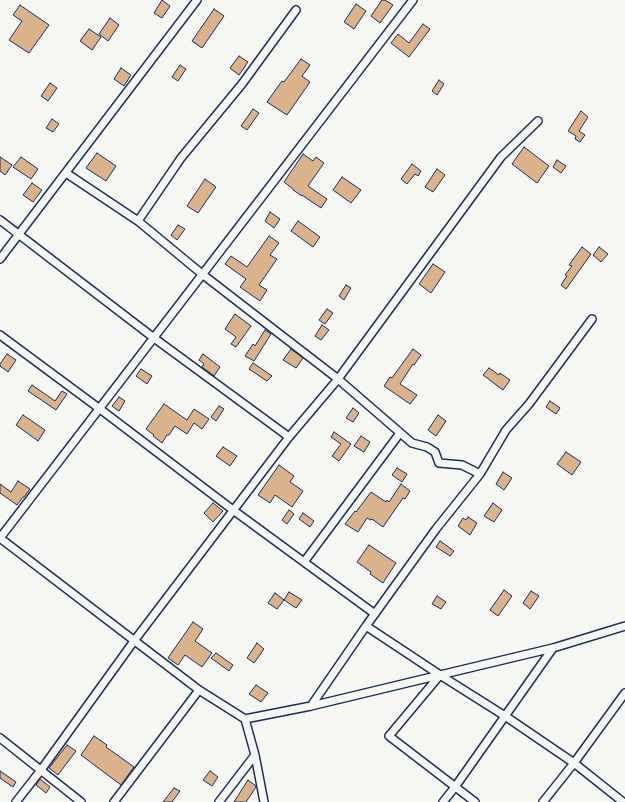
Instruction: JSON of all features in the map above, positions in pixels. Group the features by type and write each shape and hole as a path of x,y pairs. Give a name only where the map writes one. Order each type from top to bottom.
{"street":[{"path":"0,259 197,0"},
{"path":"264,802 255,755 245,719 199,690 0,538 413,0"},
{"path":"138,221 181,158 242,84 296,10"},
{"path":"16,802 41,770 134,640 289,436 338,379 501,157 538,121"},
{"path":"66,172 138,221 202,274 338,379 412,443 435,452 439,463 462,465 480,474"},
{"path":"0,220 154,338 289,436"},
{"path":"311,706 366,626 436,529 480,474 506,430 529,404 592,319"},
{"path":"0,335 233,510 375,614"},
{"path":"304,562 400,433"},
{"path":"366,626 505,716 574,763 623,802"},
{"path":"245,719 311,706 553,648 625,626"},
{"path":"443,802 553,648"},
{"path":"440,675 389,736 475,802"},
{"path":"114,802 199,690"},
{"path":"543,802 574,763 625,693"},
{"path":"0,738 81,802"},
{"path":"220,802 255,755"}],"building":[{"path":"162,0 170,6 162,18 154,13"},
{"path":"382,0 385,0 393,5 380,23 371,16"},
{"path":"356,4 366,11 354,29 344,22"},
{"path":"20,5 49,25 29,53 9,40 22,21 13,15"},
{"path":"214,9 224,16 202,48 192,41"},
{"path":"110,18 119,25 108,41 99,34"},
{"path":"423,24 430,29 409,57 391,43 398,34 409,43"},
{"path":"89,29 101,37 92,50 80,41"},
{"path":"239,56 248,62 239,75 230,68"},
{"path":"301,59 310,65 302,76 310,82 287,115 267,102 282,81 284,82"},
{"path":"180,65 186,69 178,81 172,77"},
{"path":"121,68 131,75 124,86 114,79"},
{"path":"439,80 444,84 437,95 432,91"},
{"path":"50,83 57,88 48,101 41,96"},
{"path":"253,109 259,113 247,130 241,126"},
{"path":"581,111 588,117 579,131 585,135 580,142 575,139 576,136 568,131"},
{"path":"52,119 59,124 53,132 46,128"},
{"path":"524,147 549,166 537,183 512,164"},
{"path":"97,153 116,166 106,181 86,168"},
{"path":"303,154 313,161 316,157 324,163 308,186 327,199 321,208 293,190 284,182"},
{"path":"0,157 12,165 5,175 0,171"},
{"path":"21,157 38,169 31,179 13,167"},
{"path":"557,160 566,166 561,173 553,167"},
{"path":"412,164 421,171 418,176 415,174 407,184 401,179"},
{"path":"437,169 445,175 433,192 425,187"},
{"path":"342,177 361,190 351,203 333,190"},
{"path":"205,179 216,187 198,213 187,206"},
{"path":"32,183 42,190 33,202 23,195"},
{"path":"270,212 280,219 274,228 265,221"},
{"path":"298,221 320,237 313,247 291,231"},
{"path":"178,225 185,229 177,240 171,235"},
{"path":"269,236 279,243 270,255 277,259 259,285 267,290 260,301 240,287 246,279 225,264 231,256 247,267"},
{"path":"582,247 591,254 566,289 561,285 567,276 565,275 572,266 569,265"},
{"path":"599,247 608,254 601,262 593,255"},
{"path":"433,264 445,272 431,293 419,284"},
{"path":"346,285 351,288 344,300 339,296"},
{"path":"327,309 333,313 325,324 319,320"},
{"path":"235,314 251,326 236,347 231,344 236,337 225,329"},
{"path":"322,325 329,330 321,340 315,336"},
{"path":"265,330 271,334 254,361 245,356 253,344 255,346"},
{"path":"291,349 303,358 296,368 283,360"},
{"path":"413,349 421,355 414,365 413,364 400,384 417,395 410,404 384,386 390,377 392,378"},
{"path":"7,354 16,360 8,372 0,366"},
{"path":"203,354 220,367 214,376 202,367 204,364 199,360"},
{"path":"253,363 272,376 267,381 249,369"},
{"path":"489,368 510,380 503,390 483,375"},
{"path":"141,369 152,376 147,384 136,376"},
{"path":"32,385 55,401 62,391 67,394 56,410 28,391"},
{"path":"119,397 125,401 119,411 112,406"},
{"path":"550,401 560,408 556,414 546,407"},
{"path":"164,404 187,420 194,409 209,419 202,429 194,423 187,434 175,426 162,443 146,429"},
{"path":"219,406 224,409 216,421 211,417"},
{"path":"353,408 359,413 353,422 346,418"},
{"path":"23,415 45,430 38,441 16,425"},
{"path":"438,415 446,421 436,436 428,430"},
{"path":"334,432 351,444 339,461 332,456 341,444 331,437"},
{"path":"361,436 370,442 364,452 354,446"},
{"path":"223,447 237,456 230,466 216,456"},
{"path":"566,452 581,462 572,475 557,464"},
{"path":"279,465 294,476 290,482 303,491 292,507 275,495 270,503 258,495"},
{"path":"397,468 407,474 402,482 392,475"},
{"path":"503,472 512,478 504,490 496,484"},
{"path":"18,481 30,489 17,505 0,493 0,484 11,492"},
{"path":"401,484 410,491 405,499 403,498 383,527 372,519 367,518 358,532 345,524 371,492 386,502 387,500 389,502"},
{"path":"213,503 223,511 213,522 204,513"},
{"path":"493,503 502,510 494,522 484,516"},
{"path":"289,510 294,514 287,524 282,520"},
{"path":"303,513 314,521 310,527 299,519"},
{"path":"468,517 477,523 470,535 458,526 463,518 466,520"},
{"path":"440,541 454,551 450,556 436,547"},
{"path":"369,545 396,563 383,583 357,562"},
{"path":"504,590 512,596 498,616 490,610"},
{"path":"531,591 539,596 530,609 523,603"},
{"path":"289,592 302,600 296,608 284,600"},
{"path":"275,593 284,600 277,609 268,603"},
{"path":"437,596 446,602 441,609 432,604"},
{"path":"193,622 203,629 195,641 212,653 202,667 185,655 178,665 168,658"},
{"path":"257,643 264,649 254,663 247,658"},
{"path":"216,653 233,665 229,671 211,658"},
{"path":"256,685 268,693 261,702 249,694"},
{"path":"94,736 107,745 106,747 134,767 121,785 81,755"},
{"path":"67,745 76,751 58,775 49,768"},
{"path":"0,771 16,782 13,787 0,778"},
{"path":"210,771 218,777 212,786 203,780"},
{"path":"40,779 50,787 46,793 36,785"},
{"path":"248,780 256,787 246,802 234,802"},
{"path":"174,788 180,791 172,802 163,802"}]}
